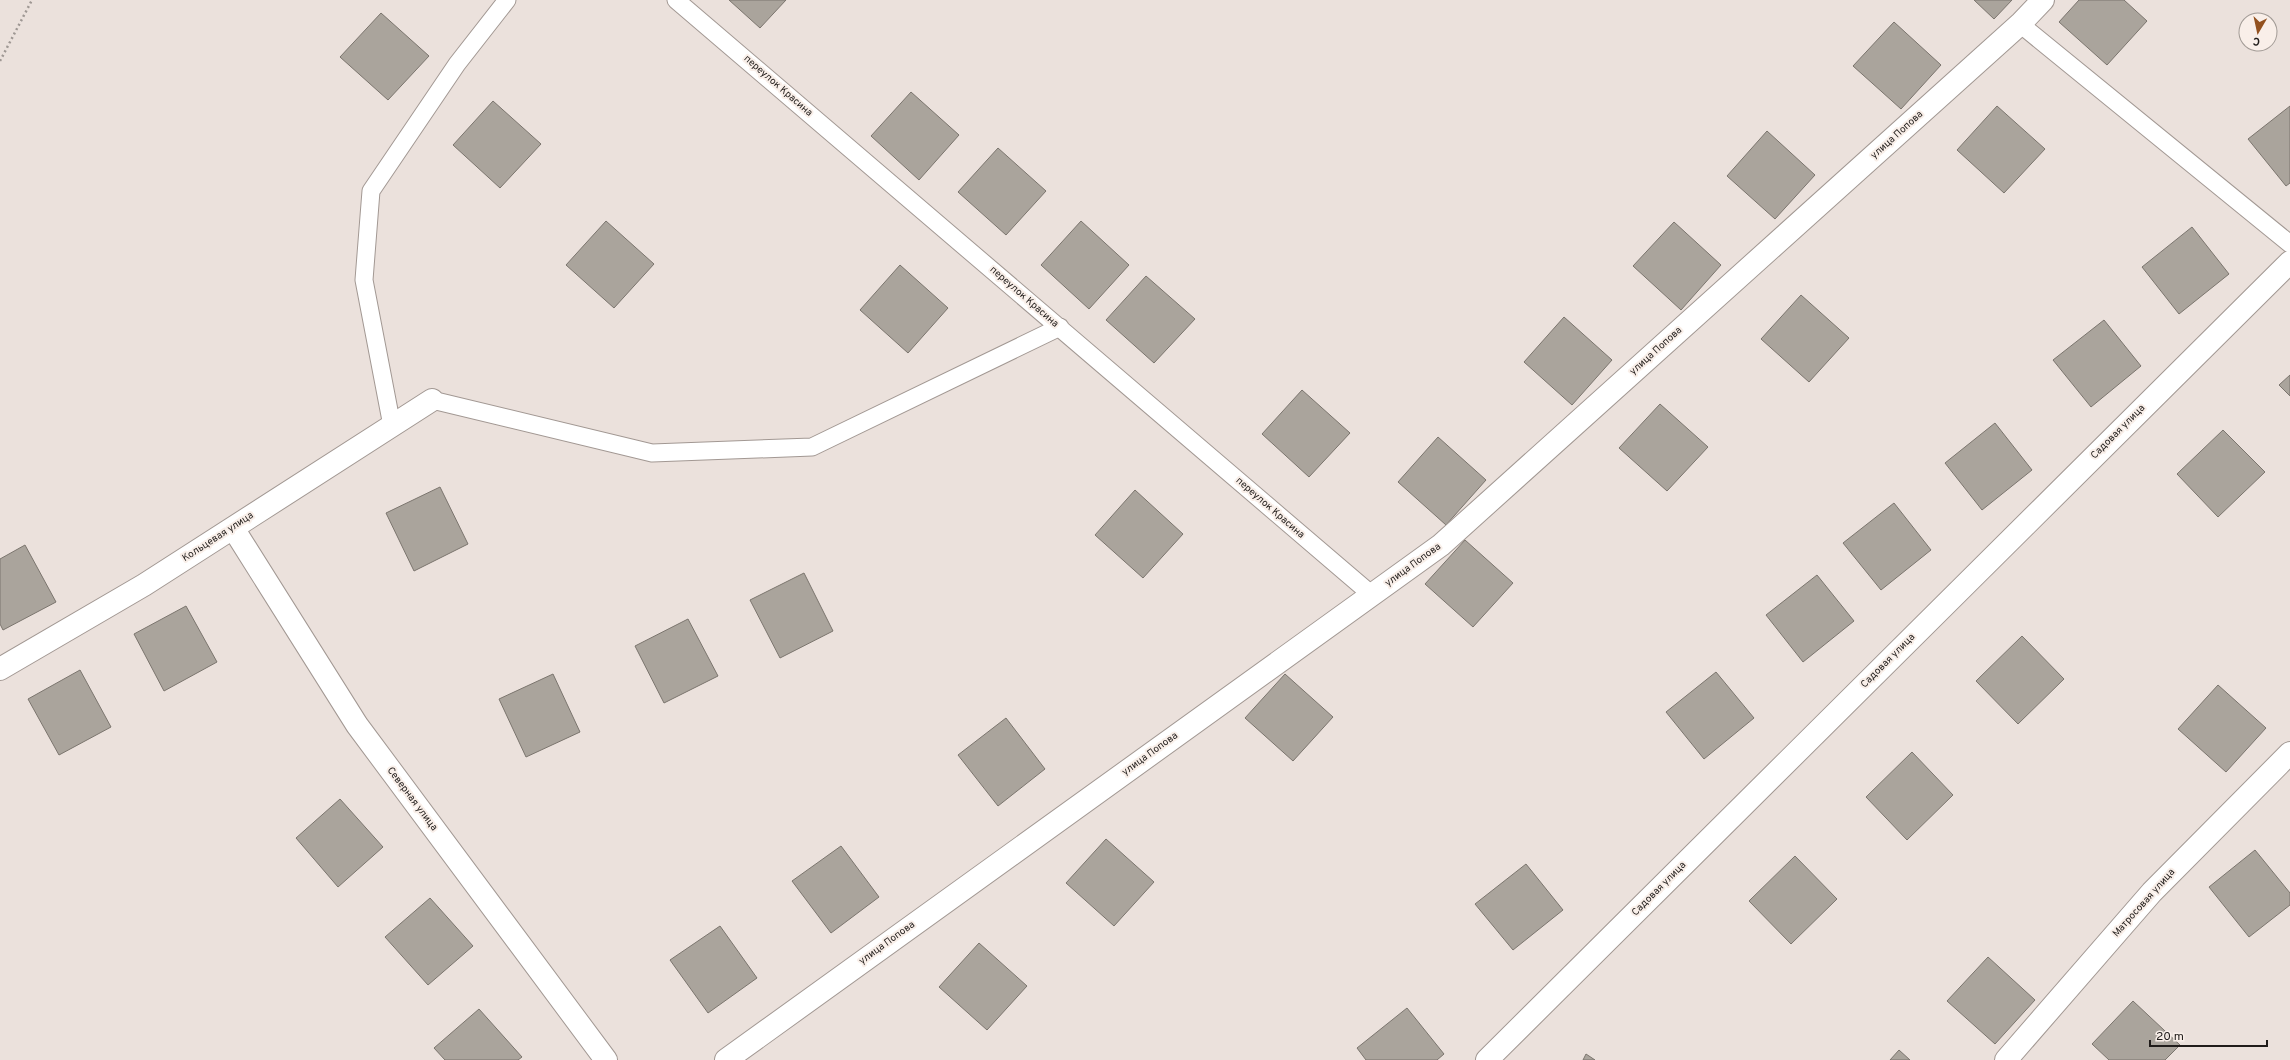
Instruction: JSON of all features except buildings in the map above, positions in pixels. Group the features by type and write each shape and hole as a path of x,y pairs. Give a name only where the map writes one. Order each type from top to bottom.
{"street":[{"name":"улица Попова","path":"732,1058 1441,545 2020,24 2043,0"},
{"name":"Садовая улица","path":"1488,1060 2290,262"},
{"name":"Кольцевая улица","path":"0,669 144,585 432,400"},
{"name":"Северная улица","path":"233,528 357,724 606,1060"},
{"name":"Матросовая улица","path":"2006,1060 2152,892 2290,753"}],"lane":[{"path":"392,426 364,280 371,191 457,64 507,0"},
{"name":"переулок Красина","path":"676,0 1372,595"},
{"path":"2020,24 2290,244"},
{"path":"432,400 652,453 812,447 1060,327"}],"path":[{"path":"0,61 32,0"}]}
